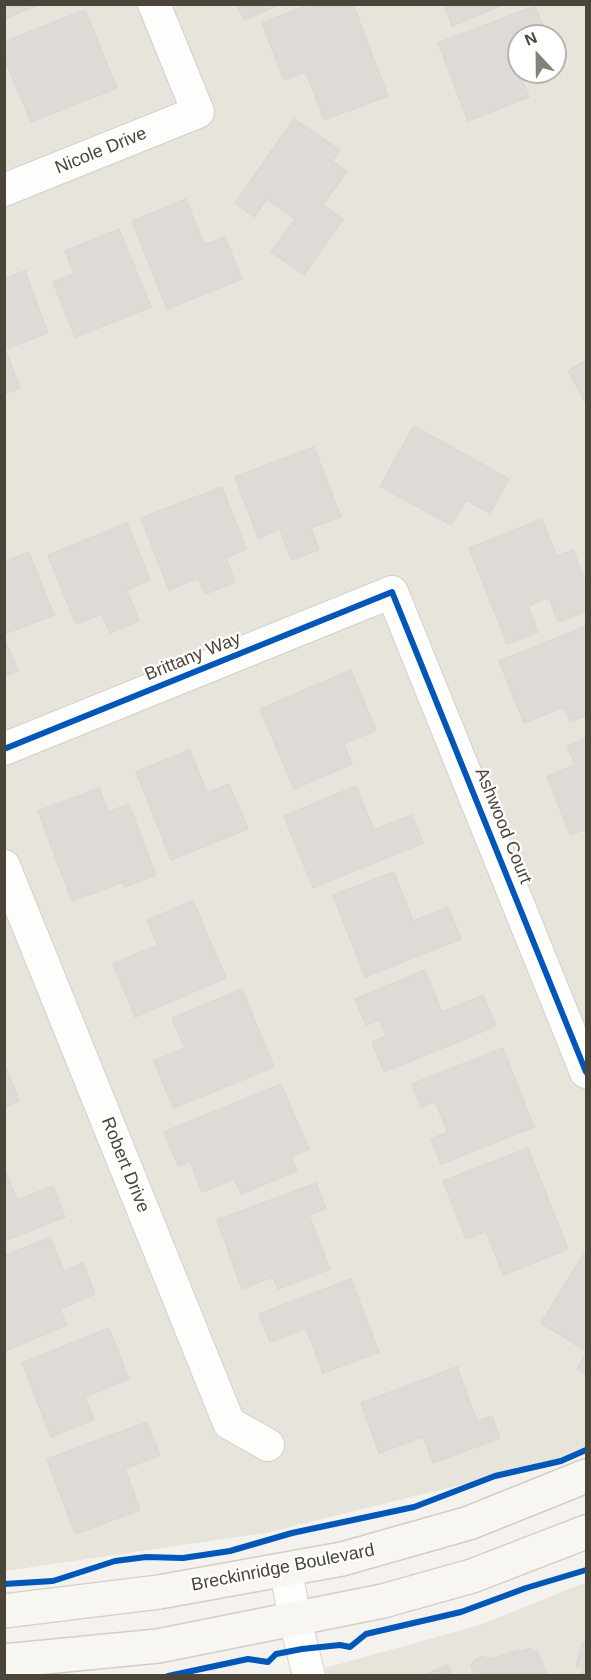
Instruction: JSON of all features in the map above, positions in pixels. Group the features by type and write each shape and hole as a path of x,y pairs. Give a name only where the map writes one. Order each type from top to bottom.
{"street":[{"name":"Nicole Drive","path":"4,190 198,112 154,4"},
{"name":"Brittany Way","path":"4,749 393,592"},
{"name":"Ashwood Court","path":"393,592 586,1072"},
{"name":"Robert Drive","path":"4,866 229,1423 268,1445"},
{"name":"Breckinridge Boulevard","path":"4,1611 159,1592 342,1559 469,1523 586,1476"},
{"path":"4,1661 158,1646 383,1601 472,1576 586,1532"},
{"path":"286,1570 295,1620 309,1676"}],"shaded area":[{"path":"4,5 586,5 586,1450 562,1460 265,1533 5,1571"},
{"path":"586,1582 586,1675 296,1676 480,1625"}],"building":[{"path":"4,4 40,4 4,19"},
{"path":"237,4 281,4 244,20"},
{"path":"310,4 353,4 388,96 324,120 306,72 284,80 262,23"},
{"path":"444,4 505,4 452,26"},
{"path":"535,6 542,24 507,24 507,84 524,84 529,97 468,121 438,43"},
{"path":"85,10 117,88 31,122 4,57 4,42"},
{"path":"294,119 340,150 332,161 347,171 323,205 343,219 304,275 271,252 295,219 267,199 254,217 235,203"},
{"path":"186,199 204,245 225,237 242,279 167,309 132,221"},
{"path":"119,229 151,307 75,337 53,282 74,274 65,251"},
{"path":"25,271 48,333 5,349 20,388 4,394 4,279"},
{"path":"586,360 586,404 568,371"},
{"path":"414,426 509,479 490,513 466,500 451,525 380,486"},
{"path":"314,447 341,517 311,528 319,550 291,560 280,529 258,538 235,477"},
{"path":"222,487 246,549 226,558 235,582 205,594 198,578 169,590 141,518"},
{"path":"542,519 557,556 573,550 586,583 586,611 558,622 549,597 528,606 538,632 507,644 469,548"},
{"path":"127,523 150,580 127,590 139,621 110,633 102,614 76,624 48,555"},
{"path":"29,552 54,615 4,634 4,562"},
{"path":"586,626 586,716 570,722 564,707 524,723 499,661"},
{"path":"4,637 18,671 4,676"},
{"path":"351,670 376,730 344,744 352,764 294,789 260,709"},
{"path":"586,738 586,829 570,835 547,776 575,765 567,746"},
{"path":"190,750 207,793 229,784 248,829 171,860 136,772"},
{"path":"356,786 374,830 412,815 423,843 313,888 284,816"},
{"path":"99,788 108,812 129,804 156,875 125,887 123,882 72,901 38,811"},
{"path":"394,872 413,921 448,907 461,939 365,977 333,895"},
{"path":"193,901 226,978 135,1017 113,964 158,945 147,920"},
{"path":"425,970 442,1012 483,995 496,1026 384,1072 372,1042 386,1036 380,1020 366,1025 355,999"},
{"path":"242,989 274,1067 173,1108 154,1061 185,1048 172,1018"},
{"path":"503,1048 534,1127 441,1164 431,1139 448,1132 435,1102 421,1107 412,1084"},
{"path":"7,1070 19,1101 4,1107 4,1071"},
{"path":"281,1084 309,1149 291,1156 297,1171 241,1194 234,1179 202,1192 190,1161 178,1166 164,1132"},
{"path":"528,1148 568,1249 503,1275 486,1231 466,1239 443,1181"},
{"path":"4,1168 17,1200 53,1186 65,1217 4,1241"},
{"path":"316,1183 326,1209 309,1215 330,1269 278,1289 273,1277 242,1289 217,1220"},
{"path":"50,1237 64,1271 83,1263 95,1294 60,1309 67,1325 5,1351 4,1256"},
{"path":"584,1254 586,1255 586,1351 541,1323"},
{"path":"351,1279 379,1352 323,1373 306,1328 270,1342 259,1314"},
{"path":"109,1328 129,1379 85,1397 94,1419 51,1437 22,1363"},
{"path":"586,1353 586,1375 577,1369"},
{"path":"457,1367 477,1421 492,1416 500,1438 433,1463 423,1437 379,1453 361,1403"},
{"path":"147,1422 160,1455 125,1469 140,1510 75,1534 47,1459"},
{"path":"582,1643 586,1643 586,1676 581,1676 583,1667 576,1666"},
{"path":"531,1648 538,1653 548,1676 475,1676 471,1666 474,1660 484,1656 487,1659 495,1658"},
{"path":"448,1665 452,1676 421,1676"}],"cycle path":[{"path":"4,749 392,592 586,1072"},
{"path":"4,1584 53,1581 115,1561 146,1557 183,1558 230,1551 292,1533 414,1507 495,1476 561,1461 586,1450"},
{"path":"168,1676 248,1659 268,1662 276,1654 302,1649 340,1645 350,1647 366,1634 461,1612 526,1588 586,1570"}]}
